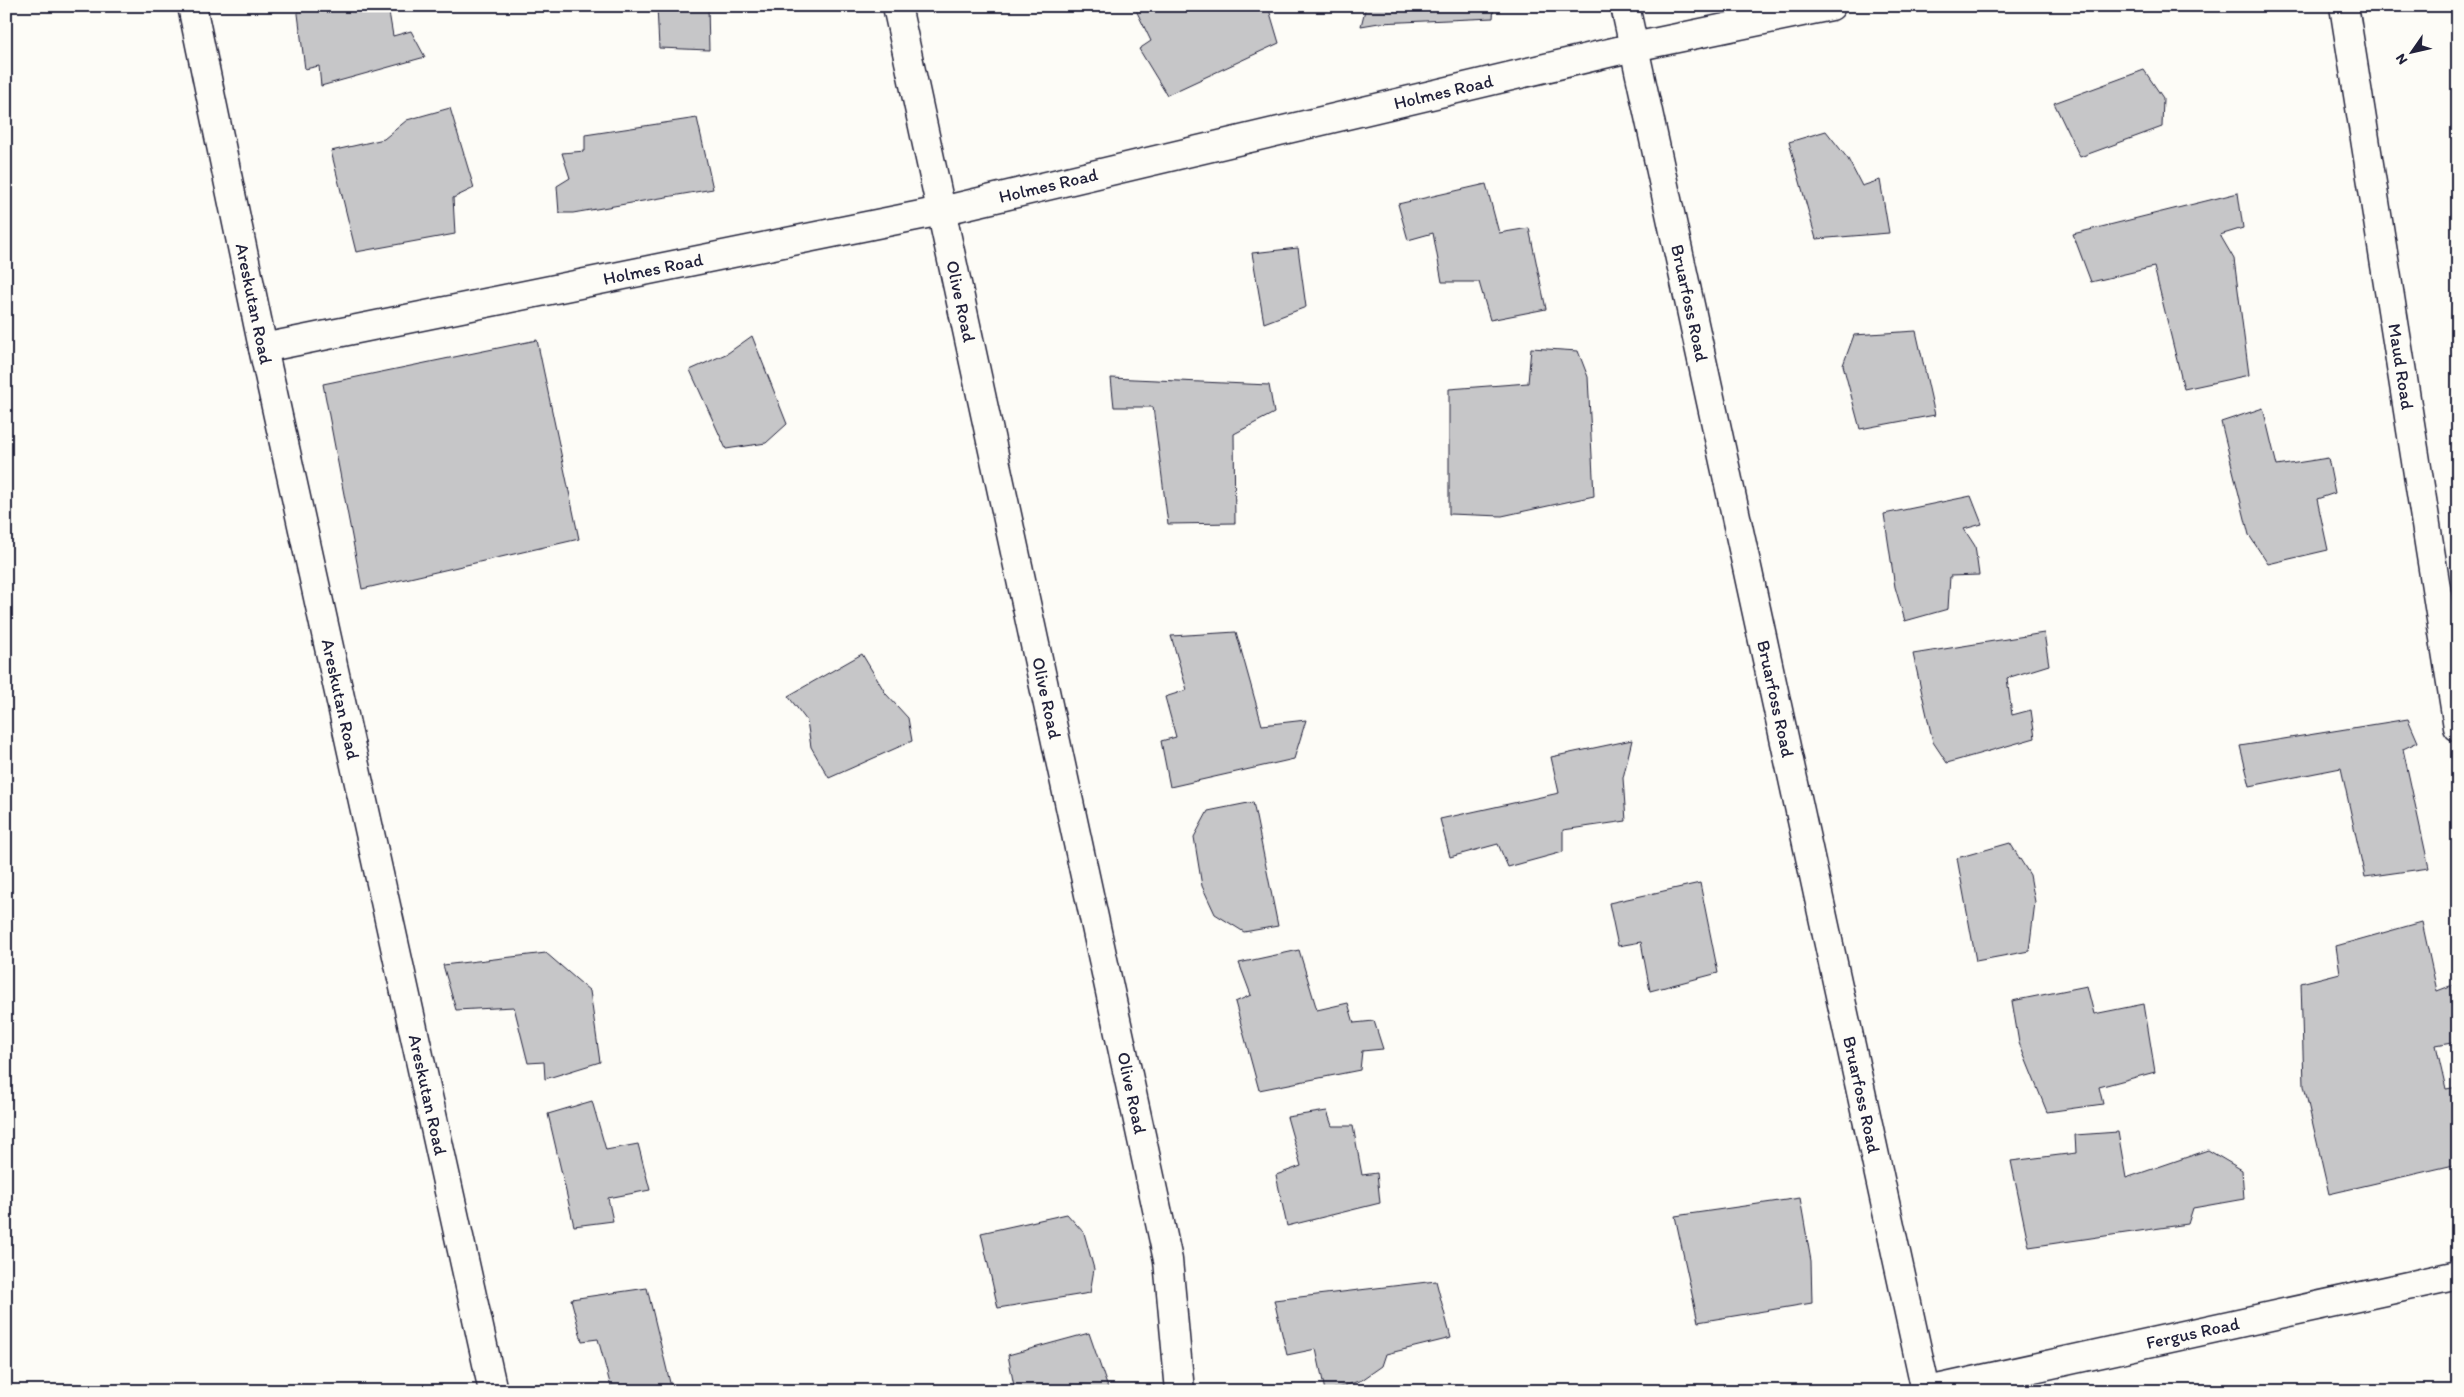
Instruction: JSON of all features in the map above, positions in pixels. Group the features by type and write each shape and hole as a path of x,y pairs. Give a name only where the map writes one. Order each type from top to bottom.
{"street":[{"name":"Areskutan Road","path":"192,6 263,348 493,1391"},
{"name":"Olive Road","path":"897,6 1168,1260 1180,1391"},
{"name":"Bruarfoss Road","path":"1625,6 1927,1391"},
{"name":"Holmes Road","path":"263,348 941,211 1634,47 1830,6"},
{"name":"Maud Road","path":"2344,6 2458,727"},
{"name":"Fergus Road","path":"1927,1391 2458,1275"}],"building":[{"path":"297,6 388,6 393,36 411,31 425,57 321,86 319,66 305,69"},
{"path":"657,6 708,6 709,50 659,48"},
{"path":"1134,6 1268,6 1279,43 1167,95 1139,49 1151,41"},
{"path":"1366,6 1494,6 1493,18 1379,23 1361,26"},
{"path":"2144,70 2163,98 2162,127 2080,157 2054,103"},
{"path":"450,108 474,188 453,198 455,234 356,252 331,151 384,139 407,120"},
{"path":"697,118 713,189 573,213 559,213 557,186 570,178 562,153 585,151 585,135"},
{"path":"1826,131 1848,159 1862,186 1880,180 1889,233 1816,239 1789,142"},
{"path":"1486,184 1499,233 1529,228 1546,309 1490,320 1479,282 1442,282 1433,233 1408,240 1398,204"},
{"path":"2238,193 2243,228 2220,235 2234,259 2249,375 2184,389 2154,267 2091,282 2073,234"},
{"path":"1298,248 1306,307 1264,323 1252,253"},
{"path":"1916,331 1935,415 1860,429 1843,365 1854,335"},
{"path":"752,336 787,424 766,443 726,449 690,370 728,353"},
{"path":"537,340 579,539 362,589 323,384"},
{"path":"1531,348 1578,351 1588,377 1594,496 1502,516 1449,514 1449,389 1528,383"},
{"path":"1111,378 1269,385 1274,413 1234,434 1235,523 1168,524 1153,407 1114,407"},
{"path":"2263,408 2277,466 2328,458 2335,493 2317,499 2328,550 2268,564 2249,535 2221,422"},
{"path":"1971,496 1982,524 1964,529 1975,546 1979,575 1950,576 1948,609 1905,621 1895,587 1884,514"},
{"path":"1236,632 1262,725 1306,720 1294,759 1170,787 1161,741 1176,737 1165,697 1187,690 1171,636"},
{"path":"2044,633 2049,665 2007,678 2012,715 2031,710 2035,738 1947,763 1933,742 1913,654"},
{"path":"862,654 886,694 908,718 912,741 829,778 811,747 807,721 788,696"},
{"path":"2408,719 2418,742 2403,749 2429,868 2365,877 2341,768 2250,786 2240,746"},
{"path":"1632,740 1623,778 1626,821 1563,830 1563,852 1508,867 1498,844 1450,857 1440,819 1559,793 1551,757"},
{"path":"1253,802 1278,926 1244,932 1215,914 1202,886 1194,837 1208,811"},
{"path":"2010,843 2030,875 2035,902 2029,951 1976,961 1957,858"},
{"path":"1700,883 1718,973 1650,991 1641,942 1618,946 1609,903"},
{"path":"2422,922 2437,991 2458,983 2458,1041 2436,1045 2446,1089 2458,1087 2458,1164 2329,1194 2304,1086 2301,983 2340,973 2336,946"},
{"path":"1299,950 1317,1010 1348,1003 1354,1023 1374,1021 1383,1049 1362,1051 1360,1070 1259,1090 1235,1002 1251,995 1239,963"},
{"path":"546,953 590,991 600,1062 545,1079 544,1062 528,1063 514,1007 456,1010 443,965"},
{"path":"2087,986 2094,1014 2144,1004 2155,1072 2099,1087 2103,1104 2047,1112 2019,1043 2012,1001"},
{"path":"592,1101 606,1150 638,1144 650,1190 608,1198 613,1221 574,1226 548,1114"},
{"path":"1327,1111 1332,1126 1353,1126 1362,1175 1377,1173 1380,1203 1287,1226 1276,1175 1301,1166 1287,1117"},
{"path":"2118,1132 2126,1178 2208,1150 2242,1170 2244,1199 2193,1208 2188,1224 2029,1247 2011,1161 2076,1153 2075,1135"},
{"path":"1800,1198 1811,1261 1812,1303 1698,1322 1675,1216"},
{"path":"1067,1214 1084,1233 1094,1269 1090,1293 998,1308 981,1233"},
{"path":"1436,1281 1451,1338 1386,1354 1382,1366 1362,1380 1328,1391 1325,1391 1316,1349 1287,1355 1274,1300"},
{"path":"647,1288 672,1391 612,1391 598,1339 582,1341 571,1299"},
{"path":"1089,1333 1109,1391 1015,1391 1008,1355"}]}
